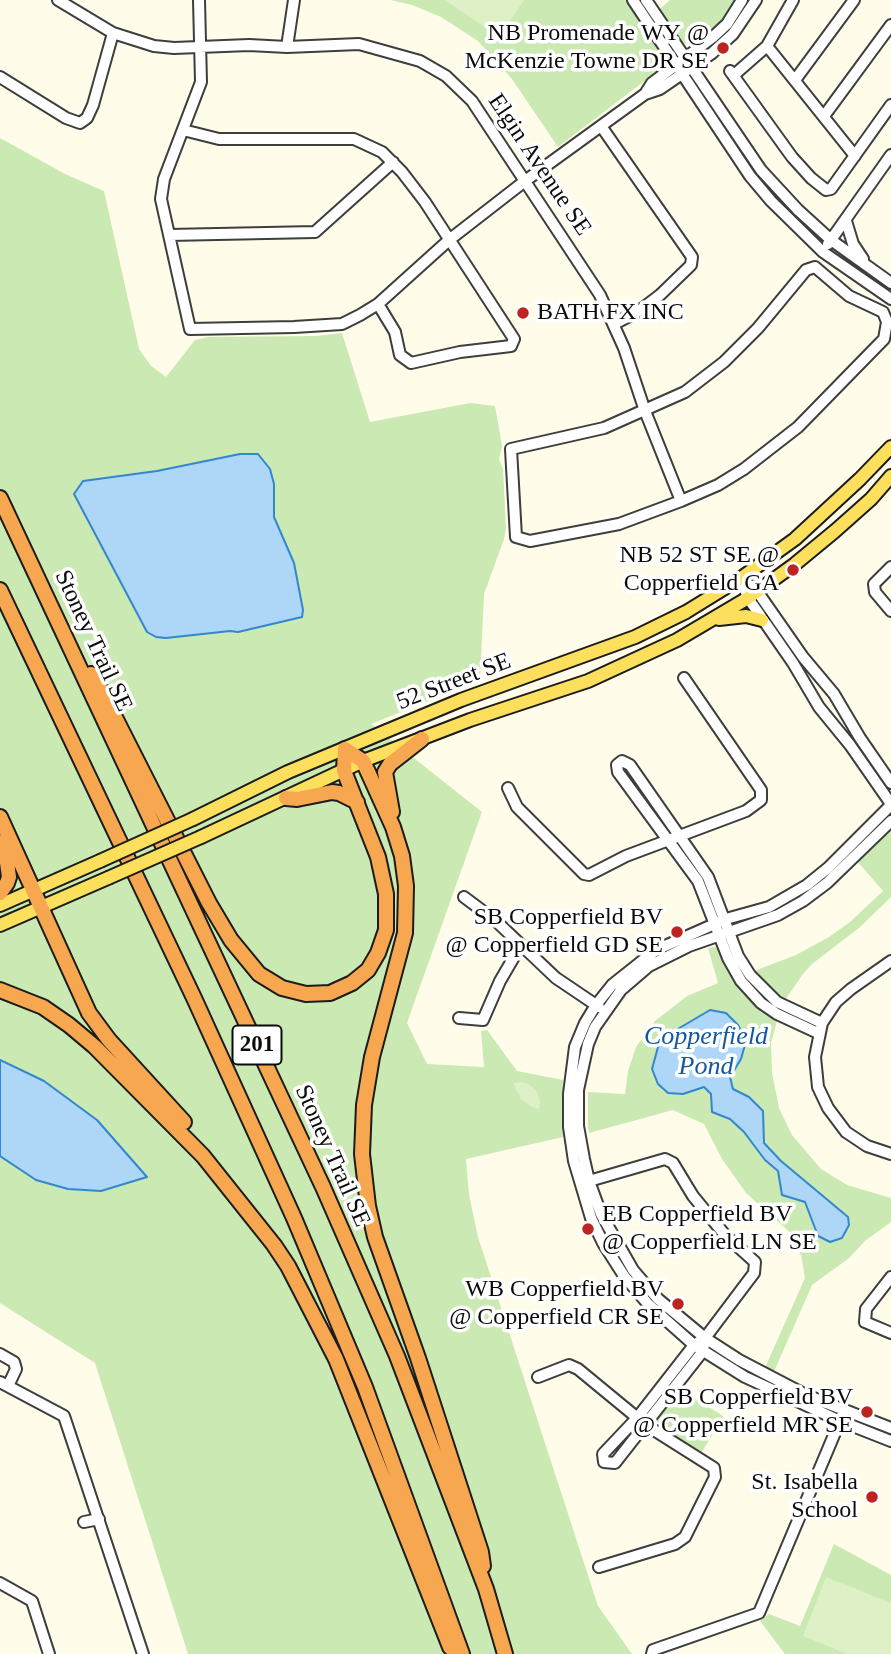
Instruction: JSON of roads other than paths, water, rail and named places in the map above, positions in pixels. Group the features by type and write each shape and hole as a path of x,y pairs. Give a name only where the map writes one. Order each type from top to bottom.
{"highway":[{"name":"Stoney Trail SE","path":"0,498 323,1187 397,1356 485,1589 505,1654"},
{"name":"201","path":"0,590 194,998 294,1218 365,1387 463,1654"},
{"path":"75,657 97,682 209,903 231,940 259,974 282,988 306,995 330,993 352,983 368,970 378,953 386,930 386,894 378,857 344,771 345,749"},
{"path":"393,827 385,772 390,764 422,739"},
{"path":"345,749 363,761 393,827 407,886 405,933 372,1057 364,1105 362,1154 368,1206 386,1273 418,1359 481,1552 485,1589"},
{"path":"286,798 297,799 332,792 357,802"},
{"path":"1,821 89,1013 109,1040 209,1151 239,1189 288,1266 336,1359 450,1647 457,1654"},
{"path":"0,893 9,877 1,821"},
{"path":"0,990 43,1007 94,1046 203,1156 274,1245"}],"main road":[{"name":"52 Street SE","path":"0,905 193,820 288,772 461,700 635,637 686,612 741,578 795,539 891,447"},
{"name":"52 Street SE","path":"0,925 363,761 587,681 648,655 712,621 753,594 835,531 871,499 891,476"},
{"path":"712,621 737,616 762,620"}],"street":[{"name":"Elgin Avenue SE","path":"58,0 113,33 154,46 287,47 359,44 420,61 446,76 472,101 600,295 614,324 681,501"},
{"path":"199,0 201,82 164,179 161,199 190,329 342,324 360,316 378,304 450,240 525,181 645,94 652,83 733,34 756,0"},
{"path":"287,47 294,0"},
{"path":"632,0 761,170 798,210 831,240 891,283"},
{"path":"646,0 751,176 788,220 823,252 891,299"},
{"path":"684,66 727,24 743,0"},
{"path":"793,0 767,46 732,73 792,157 811,178 826,190 831,189 891,105"},
{"path":"795,80 853,0"},
{"path":"824,116 891,25"},
{"path":"0,77 66,118 80,123 87,118 93,105 113,33"},
{"path":"767,46 855,156"},
{"path":"601,126 692,257 691,265 660,295 639,311 614,324"},
{"path":"183,130 219,139 354,139 382,152 425,202 514,339 511,345 460,352 411,363 400,355 395,332 378,304"},
{"path":"823,252 891,155"},
{"path":"169,235 316,232 393,162"},
{"path":"846,221 853,244 869,267"},
{"path":"815,267 849,296 883,312 887,322 884,339 798,427 744,469 718,485 681,501 619,524 530,541 516,537 512,449 604,428 685,392 724,362 758,328 806,270 815,267"},
{"path":"891,567 874,584 875,592 891,611"},
{"path":"741,578 834,694 891,783"},
{"path":"753,594 762,620 793,663 819,707 891,804 803,901 778,915 689,946 649,965 600,1008 588,1044 578,1090 578,1126 589,1181 629,1273 648,1304 699,1348 745,1377 840,1421 891,1441"},
{"path":"508,788 517,807 584,874 589,875 626,856 746,811 761,800 761,790 684,678"},
{"path":"721,922 698,881 618,772 617,765 622,761 630,765 708,877 725,934 728,958 741,981 761,1003 778,1014 820,1028"},
{"path":"891,821 827,876 769,907 721,922 656,950 612,985 575,1047 570,1074 569,1127 579,1183 591,1218 603,1243 629,1273 705,1338 758,1370 806,1395 891,1428"},
{"path":"464,897 496,921 556,978 600,1008"},
{"path":"459,1018 483,1020 499,981 521,945"},
{"path":"891,961 836,1002 820,1028 815,1057 818,1087 828,1108 846,1132 867,1146 891,1154"},
{"path":"589,1181 665,1159 673,1163 693,1196 725,1235 755,1262 754,1273 642,1422"},
{"path":"891,1277 866,1309 865,1322 891,1333"},
{"path":"0,1354 14,1362 16,1370 4,1384 64,1416 143,1654"},
{"path":"538,1377 569,1365 578,1369 642,1422 714,1468 715,1477 685,1537 675,1544 599,1567"},
{"path":"652,1654 653,1650 759,1613 844,1410"},
{"path":"84,1522 99,1519"},
{"path":"0,1583 32,1601 50,1654"}],"water":[{"path":"240,454 258,454 270,469 274,484 274,517 294,563 302,617 238,632 156,637 147,632 74,494 83,481 157,471"},
{"name":"Copperfield Pond","path":"710,1010 726,1013 738,1025 746,1041 741,1059 730,1077 733,1089 749,1097 763,1111 764,1143 781,1161 848,1217 849,1225 842,1238 830,1242 818,1236 805,1202 782,1195 778,1171 730,1119 712,1112 711,1094 704,1087 683,1094 668,1093 658,1084 652,1069 658,1047 676,1030"},
{"path":"0,1060 44,1081 97,1120 147,1177 101,1191 68,1189 36,1180 0,1156"}],"place":[{"name":"NB Promenade WY @ McKenzie Towne DR SE","path":"723,48"},
{"name":"BATH FX INC","path":"523,313"},
{"name":"NB 52 ST SE @ Copperfield GA","path":"793,570"},
{"name":"SB Copperfield BV @ Copperfield GD SE","path":"677,932"},
{"name":"EB Copperfield BV @ Copperfield LN SE","path":"588,1229"},
{"name":"WB Copperfield BV @ Copperfield CR SE","path":"678,1304"},
{"name":"SB Copperfield BV @ Copperfield MR SE","path":"867,1412"},
{"name":"St. Isabella School","path":"872,1497"}]}
